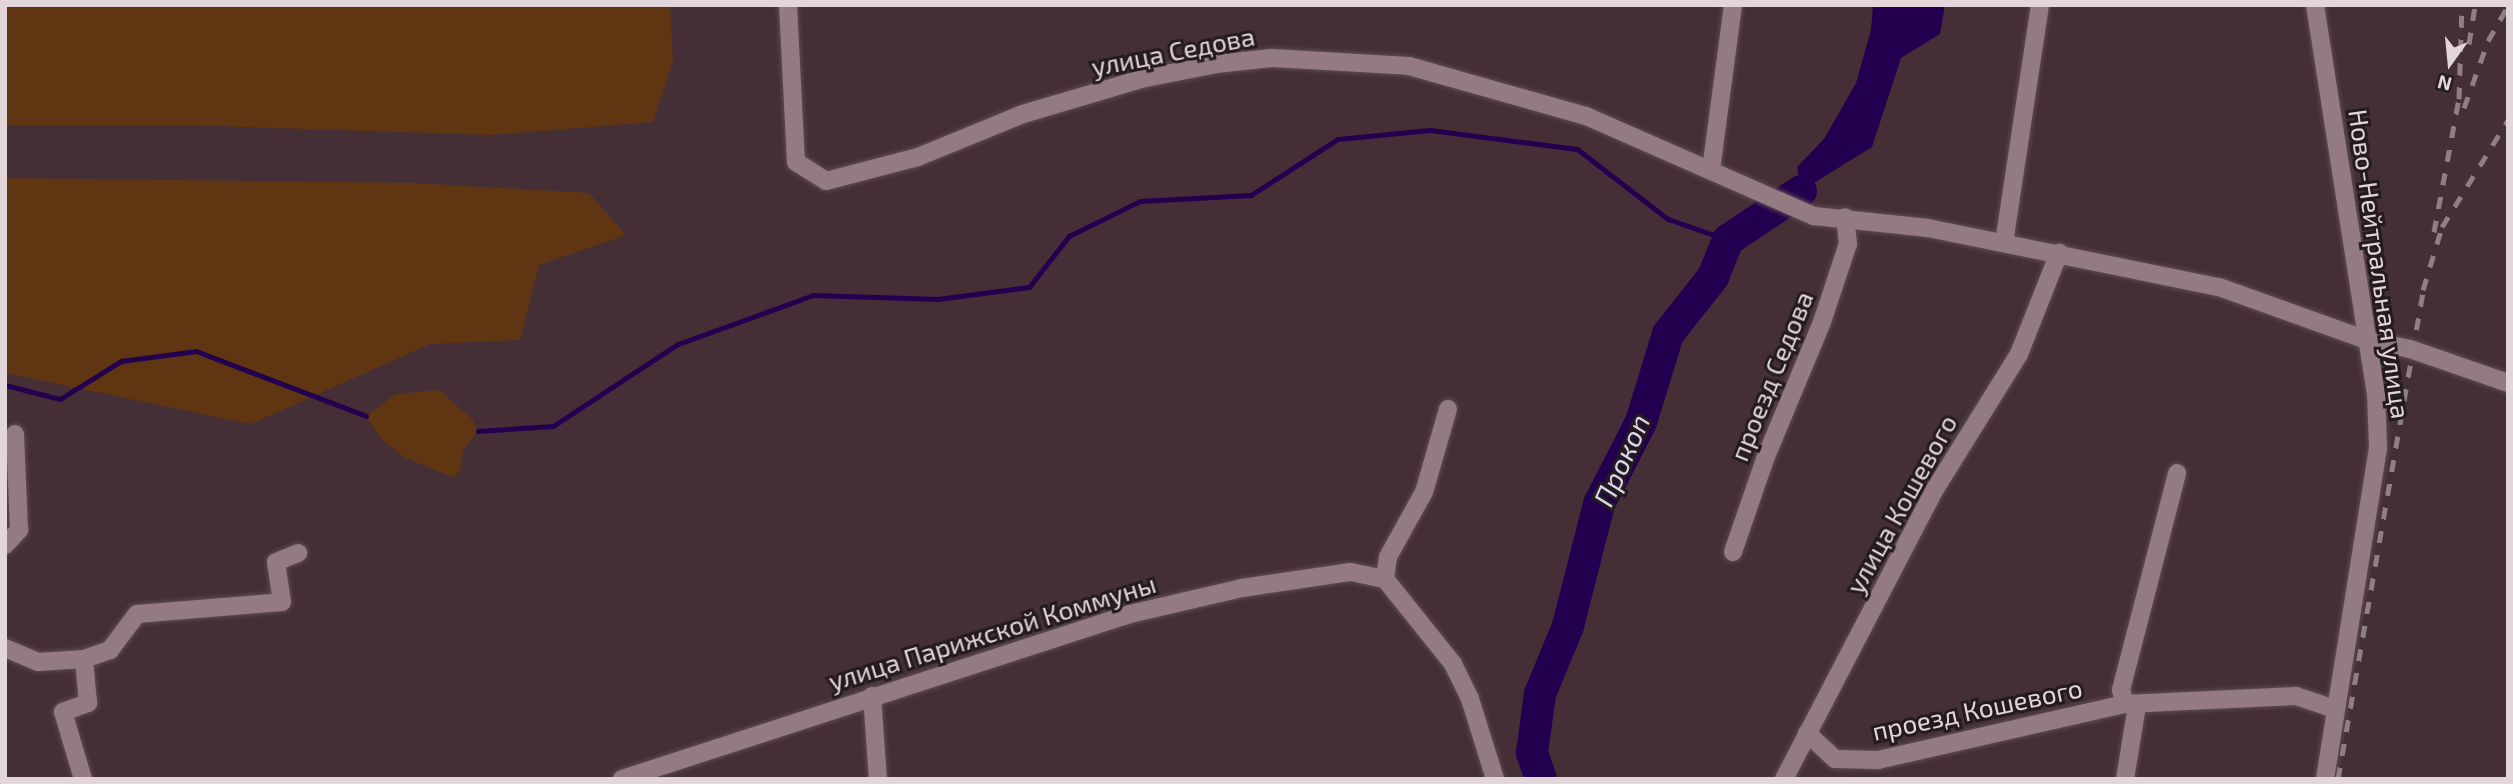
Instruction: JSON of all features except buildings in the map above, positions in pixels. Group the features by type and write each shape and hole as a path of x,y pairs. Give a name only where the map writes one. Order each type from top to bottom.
{"street":[{"name":"улица Седова","path":"788,5 796,162 825,181 918,157 1023,114 1141,79 1272,58 1352,60 1422,69 1586,116 1814,216 1845,217"},
{"path":"1710,170 1733,5"},
{"path":"2004,243 2040,5"},
{"name":"Ново-Нейтральная улица","path":"2315,5 2367,340 2378,448 2325,779"},
{"path":"1845,217 2059,253 2218,287 2367,340 2508,383"},
{"name":"проезд Седова","path":"1733,552 1765,459 1822,322 1848,244 1845,217"},
{"name":"улица Кошевого","path":"1784,779 1935,489 2019,354 2059,253"},
{"path":"1448,409 1424,492 1388,557 1385,579 1452,664 1469,699 1495,779"},
{"path":"5,545 19,530 15,434"},
{"name":"проезд Кошевого","path":"2131,705 2121,690 2177,473"},
{"path":"5,648 38,662 84,659 110,649 137,614 282,601 276,562 298,553"},
{"name":"улица Парижской Коммуны","path":"622,779 1117,617 1192,600 1351,572 1385,579"},
{"path":"83,779 63,712 88,703 84,659"},
{"path":"872,696 878,779"},
{"name":"проезд Кошевого","path":"1807,733 1835,759 1878,760 2131,705 2296,696 2335,709"},
{"path":"2125,779 2131,705"}],"shaded area":[{"path":"5,5 670,5 673,61 653,122 491,135 187,125 5,125"},
{"path":"1873,5 1945,5 1940,34 1901,58 1872,147 1801,191 1797,167 1824,139 1856,83 1871,30"},
{"path":"5,178 414,183 589,193 626,235 539,265 520,340 430,344 251,424 5,373"},
{"path":"439,390 472,419 478,431 463,450 460,472 452,477 404,457 382,440 366,416 396,394"}],"waterway":[{"path":"478,431 553,426 678,344 813,295 938,299 1029,287 1069,236 1140,201 1251,195 1338,139 1430,130 1577,149 1668,219 1728,240"},
{"name":"Прокоп","path":"1541,779 1532,753 1540,694 1568,626 1599,504 1641,422 1668,334 1713,277 1728,240 1801,191"},
{"path":"5,385 60,399 121,361 196,351 366,416"}],"railway":[{"path":"2434,232 2459,99 2462,5"},
{"path":"2469,44 2475,5"},
{"path":"2464,108 2488,41 2508,6"},
{"path":"2338,779 2423,290 2442,227 2508,120"}]}
